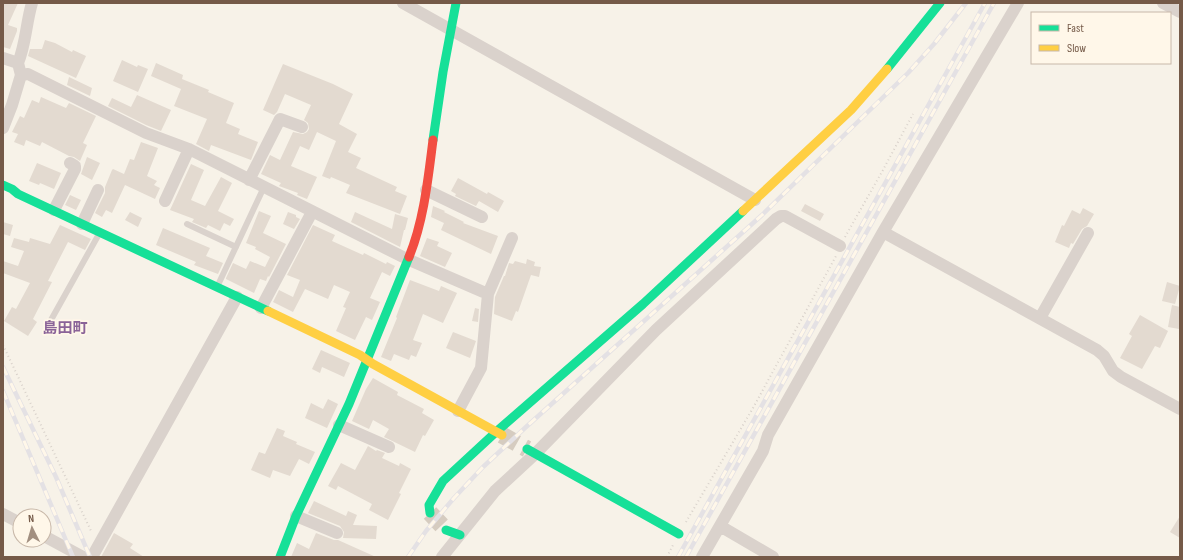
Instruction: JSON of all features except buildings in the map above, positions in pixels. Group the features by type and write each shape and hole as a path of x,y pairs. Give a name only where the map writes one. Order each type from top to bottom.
{"street":[{"path":"3,128 12,105 32,3"},
{"path":"403,3 755,200"},
{"path":"280,557 296,516 339,425 413,247 426,190 434,128 450,29 456,3"},
{"path":"430,513 429,505 443,481 499,434 643,304 851,110 889,67 940,3"},
{"path":"702,557 763,451 768,435 883,232 1018,3"},
{"path":"1163,3 1180,12"},
{"path":"3,58 28,74 146,133 189,149 407,259 488,294"},
{"path":"249,180 280,119 302,128"},
{"path":"165,201 189,149"},
{"path":"54,210 75,169 75,166 70,163"},
{"path":"3,185 12,189 18,194 217,286 367,359 499,434"},
{"path":"82,224 98,190"},
{"path":"426,190 482,217"},
{"path":"261,308 312,212"},
{"path":"442,557 495,491 531,452 656,330 776,219 781,216 785,216 840,246"},
{"path":"883,232 1097,350 1104,356 1113,371 1121,377 1180,407"},
{"path":"1040,318 1088,233"},
{"path":"458,411 481,368 488,294 512,238"},
{"path":"92,557 237,297"},
{"path":"339,425 389,447"},
{"path":"531,452 679,534"},
{"path":"3,514 12,519"},
{"path":"296,516 337,533"},
{"path":"720,526 773,557"},
{"path":"446,530 460,535"},
{"path":"52,540 83,557"}],"lane":[{"path":"217,286 264,187"},
{"path":"186,224 236,247"},
{"path":"51,320 100,232"}],"path":[{"path":"679,534 753,408 913,114"},
{"path":"3,345 98,545"}],"tunnel":[{"path":"502,435 527,449"},
{"path":"430,513 446,530"}],"railway":[{"path":"408,557 426,531 483,467 762,215 908,73 934,44 966,3"},
{"path":"678,557 985,3"},
{"path":"686,557 994,3"},
{"path":"3,367 56,477 90,557"},
{"path":"3,391 73,557"}],"traffic: fast":[{"path":"433,140 443,72 456,3"},
{"path":"887,69 940,3"},
{"path":"3,185 12,189 18,194 268,311"},
{"path":"430,513 429,505 443,481 496,432 643,304 743,211"},
{"path":"280,557 296,516 349,404 409,257"},
{"path":"527,449 679,534"},
{"path":"446,530 460,535"}],"traffic: slow":[{"path":"743,211 851,110 887,69"},
{"path":"268,311 360,355 373,364 502,435"}],"traffic: jam":[{"path":"409,257 422,214 433,140"}],"district":[{"name":"島田町","path":"65,328"}]}
